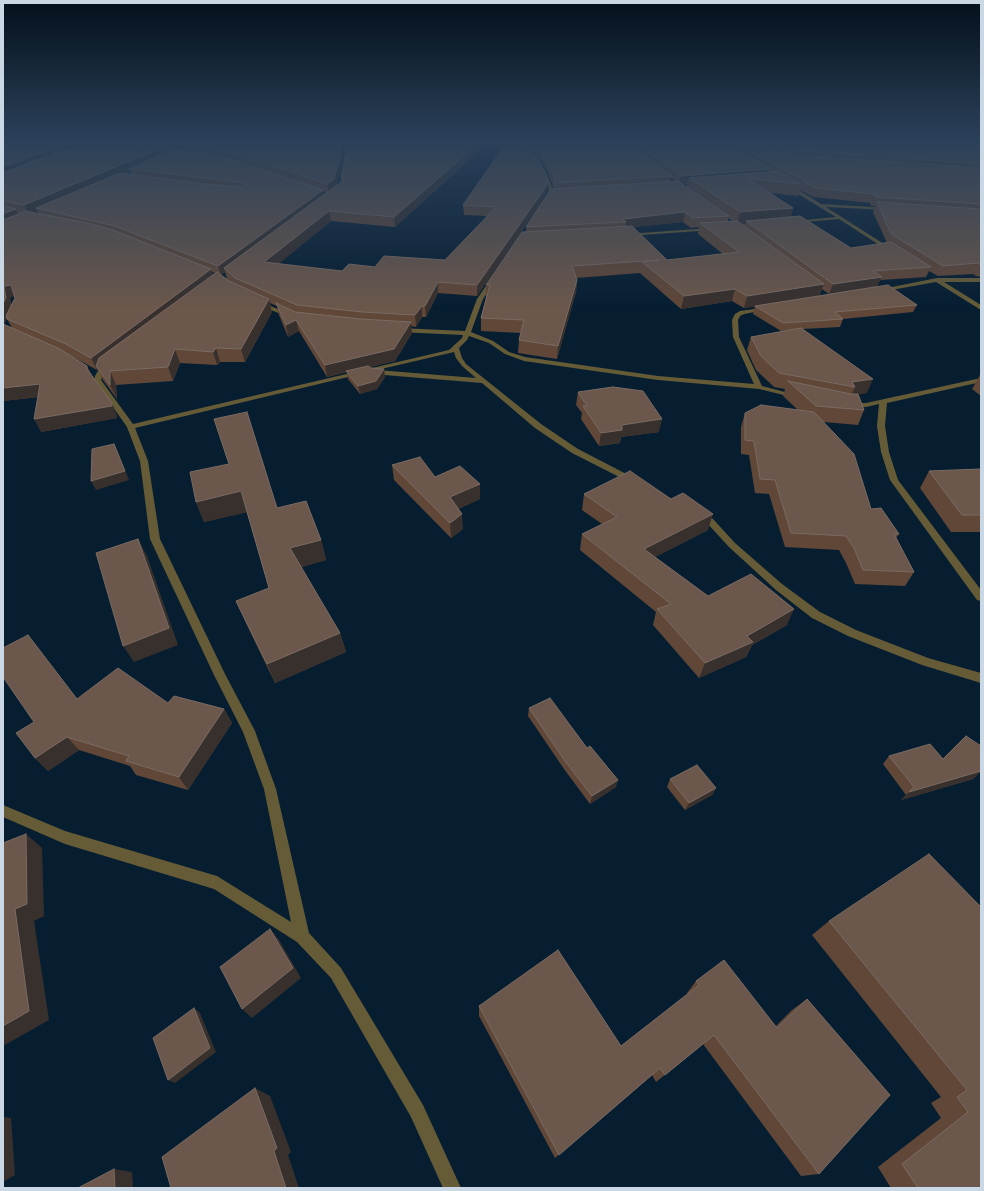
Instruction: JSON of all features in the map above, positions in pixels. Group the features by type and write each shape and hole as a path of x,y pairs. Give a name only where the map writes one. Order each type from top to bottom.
{"street":[{"path":"542,207 551,198"},
{"path":"808,198 898,256"},
{"path":"820,205 892,209"},
{"path":"787,222 840,218"},
{"path":"620,235 720,229"},
{"path":"131,427 451,351 465,339 480,299 497,275"},
{"path":"931,276 981,308"},
{"path":"875,290 937,280 981,280"},
{"path":"253,300 298,320"},
{"path":"759,387 736,337 735,320 737,315 742,312 774,307"},
{"path":"392,329 468,333 491,342 508,353 524,359 658,378 759,387 804,398"},
{"path":"456,348 459,358 464,365 481,381 538,426 575,451 639,484"},
{"path":"114,360 95,375 131,427 144,461 155,539 220,675 249,731 270,789 302,937"},
{"path":"362,371 481,381"},
{"path":"845,405 866,405 981,380"},
{"path":"883,401 882,426 885,452 894,480 981,597"},
{"path":"690,509 710,521 732,545 779,587 816,615 852,633 926,662 981,678"},
{"path":"3,811 65,838 217,883 302,937 336,973 417,1111 452,1188"}],"building":[{"path":"3,198 42,198 24,205 3,201"},
{"path":"61,198 313,198 218,266 115,226 36,208"},
{"path":"320,198 416,198 394,217 329,211 264,262 342,271 349,264 375,267 384,256 445,260 496,207 463,205 468,198 538,198 477,285 438,282 425,306 422,306 415,315 362,312 297,305 235,278 224,268"},
{"path":"545,198 702,198 729,216 693,218 685,212 623,219 626,222 526,227"},
{"path":"718,198 777,198 793,208 740,212"},
{"path":"884,198 981,198 981,204"},
{"path":"877,202 981,209 981,266 978,263 943,266 891,234"},
{"path":"3,206 16,209 3,214"},
{"path":"26,211 110,229 211,269 91,358 66,344 7,319 6,316 15,298 11,285 5,286 6,298 3,303 3,220"},
{"path":"800,216 851,248 891,242 931,267 873,271 882,277 833,284 746,221"},
{"path":"737,221 824,284 747,296 735,289 684,296 642,262 659,260 572,266 577,280 558,346 519,340 524,320 481,318 490,285 486,285 522,232 632,226 667,260 739,252 700,223"},
{"path":"217,272 229,281 269,299 241,349 216,348 213,352 175,349 168,367 110,371 110,385 96,366 99,358"},
{"path":"888,285 917,305 835,312 843,319 783,323 755,306"},
{"path":"276,303 295,312 361,319 411,322 394,349 325,365 296,320 286,325"},
{"path":"3,324 60,349 87,366 87,369 112,403 112,406 34,419 40,384 3,388"},
{"path":"801,328 873,379 852,382 855,387 779,373 761,356 751,337"},
{"path":"368,366 371,368 384,369 376,381 358,386 346,371"},
{"path":"788,381 851,394 858,394 864,410 816,406"},
{"path":"613,387 643,391 662,419 622,425 622,430 601,433 583,406 587,406 578,392"},
{"path":"761,405 814,412 854,454 871,509 881,508 899,534 894,534 914,572 863,570 854,548 846,536 791,533 775,480 760,479 754,441 745,440 745,413"},
{"path":"247,412 277,508 306,501 321,540 290,548 340,633 267,664 236,601 269,588 241,491 196,502 190,472 229,464 214,419"},
{"path":"114,444 125,471 91,481 92,449"},
{"path":"420,457 435,477 460,466 480,484 450,497 462,514 450,523 392,465"},
{"path":"981,469 981,515 962,515 929,471"},
{"path":"630,471 671,499 683,493 713,514 644,549 708,596 751,574 794,609 747,636 753,642 705,663 657,609 671,604 582,534 617,517 584,494"},
{"path":"138,539 169,628 123,646 96,553"},
{"path":"28,635 77,699 118,668 168,703 174,696 224,709 179,777 126,761 129,756 67,737 35,758 16,733 34,722 3,677 3,648"},
{"path":"550,698 587,748 590,746 618,780 592,796 565,761 529,708"},
{"path":"966,736 981,746 981,771 909,792 914,787 889,756 930,744 943,759"},
{"path":"697,765 716,788 689,803 670,779"},
{"path":"26,834 27,904 15,909 29,1011 3,1026 3,843"},
{"path":"929,854 981,907 981,1188 918,1188 902,1164 968,1112 957,1097 967,1090 829,921"},
{"path":"270,929 293,968 242,1009 220,967"},
{"path":"558,950 621,1046 699,985 696,981 724,960 777,1028 807,999 890,1095 819,1174 714,1035 665,1075 660,1068 559,1155 479,1006"},
{"path":"194,1008 210,1048 168,1080 153,1038"},
{"path":"255,1088 277,1148 274,1151 286,1188 171,1188 162,1157"},
{"path":"114,1169 115,1188 78,1188"}]}
